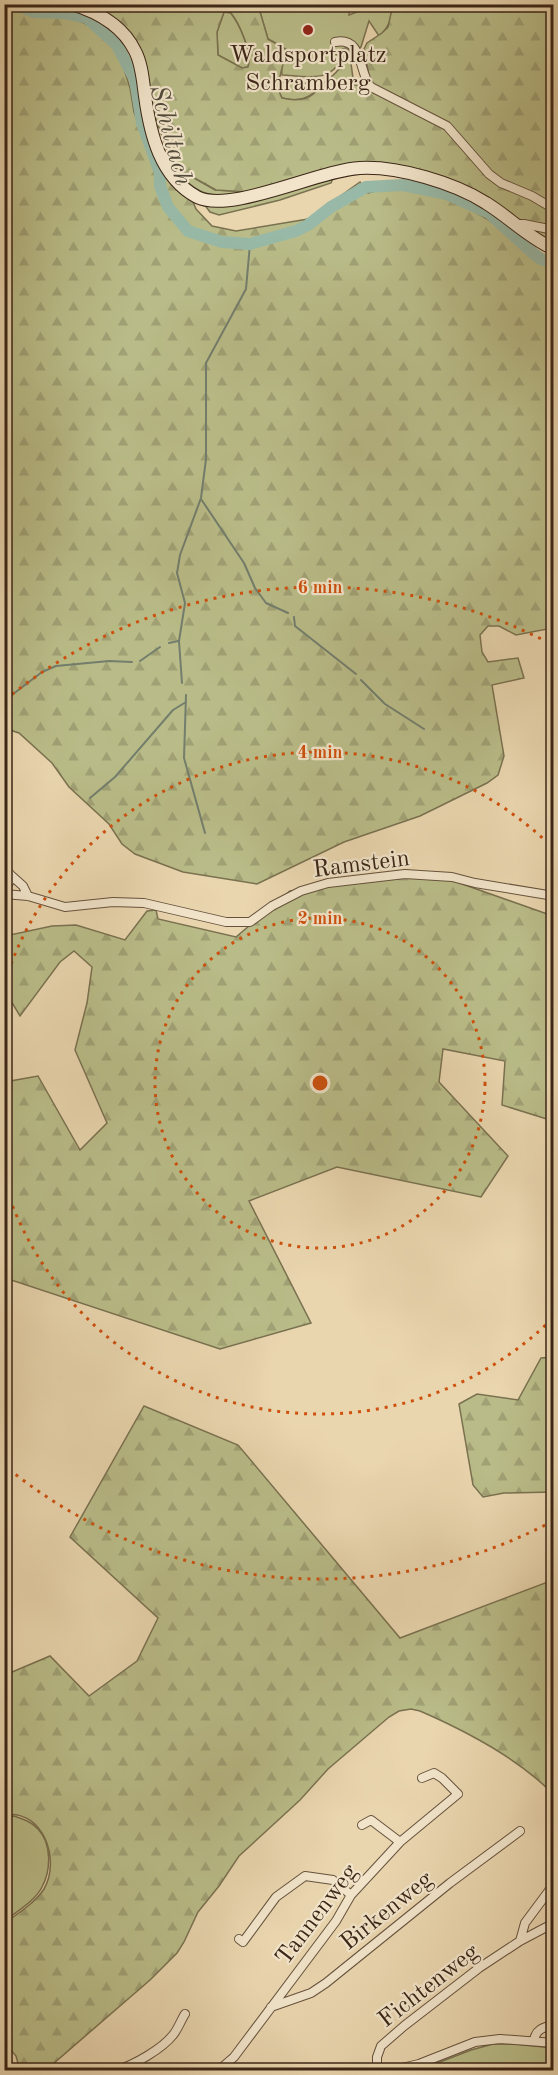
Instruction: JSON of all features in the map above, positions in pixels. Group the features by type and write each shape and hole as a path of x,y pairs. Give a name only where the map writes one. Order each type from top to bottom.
{"main road":[{"path":"72,4 98,14 115,25 136,52 154,141 165,166 176,180 185,190 200,198 232,200 279,189 316,176 362,168 402,172 432,179 459,189 554,249"}],"street":[{"path":"335,42 346,42 359,52 366,79 371,87 447,126 495,179 554,208"},
{"path":"516,224 554,230"},
{"path":"4,892 10,881 7,872"},
{"path":"7,872 23,886 28,896"},
{"name":"Ramstein","path":"4,892 28,896 65,908 113,902 144,903 226,922 250,922 272,906 301,891 328,883 405,874 452,877 554,896"},
{"name":"Tannenweg","path":"219,2070 234,2057 336,1921 351,1895 400,1842 458,1794 434,1773 422,1778"},
{"path":"362,1825 371,1820 400,1842"},
{"name":"Birkenweg","path":"270,2007 311,1993 326,1983 520,1831"},
{"path":"239,1940 243,1942 276,1897 305,1876 333,1880 351,1895"},
{"path":"520,1941 525,1923 554,1884"},
{"name":"Fichtenweg","path":"376,2070 381,2046 479,1968 520,1941 554,1923"},
{"path":"117,2070 128,2067 160,2048 174,2034 184,2014"},
{"path":"534,2041 538,2031 554,2025"},
{"path":"393,2070 419,2064 475,2042 500,2039 554,2043"}],"green space":[{"path":"90,5 258,5 268,39 287,50 279,81 282,98 296,100 314,94 320,85 336,73 343,60 345,49 349,49 354,85 370,81 364,49 367,43 388,27 392,9 389,5 553,5 553,245 482,196 382,166 249,192 216,190 173,166 151,106 144,65","holes":["224,12 231,13 247,46 248,67 242,68 218,55 217,32"]},
{"name":"Waldsportplatz Schramberg","path":"258,5 350,5 349,15 364,9 363,5 389,5 391,17 388,26 379,36 369,21 361,47 354,44 334,53 341,57 337,66 324,75 282,75 281,46 268,39"},
{"path":"5,6 18,7 34,16 49,15 75,19 93,27 109,41 120,56 130,88 134,112 159,175 165,172 192,199 196,209 212,226 236,231 308,219 360,182 368,193 405,189 447,199 474,211 509,235 534,258 554,267 553,628 516,635 499,626 488,626 480,635 482,652 488,662 518,658 524,678 492,685 504,756 498,775 487,783 420,816 344,842 257,884 183,872 135,854 122,844 109,824 69,787 52,763 19,733 5,726"},
{"path":"224,12 230,12 241,31 249,54 248,67 242,68 218,55 217,32"},
{"path":"280,82 320,84 309,96 293,100 282,98 279,93"},
{"path":"173,166 215,190 249,192 224,195 206,193 190,184"},
{"path":"329,178 331,183 280,200 219,215 210,212 204,204"},
{"path":"431,873 553,916 553,1121 502,1105 505,1061 443,1049 439,1082 508,1156 481,1197 337,1167 249,1201 311,1323 220,1349 5,1278 5,1082 38,1076 80,1150 107,1123 75,1050 87,1003 92,967 74,951 60,962 20,1016 5,991 5,936 52,926 76,925 125,940 147,911 156,910 158,919 236,937 290,891"},
{"path":"553,1357 553,1492 504,1493 483,1497 473,1485 459,1404 477,1394 518,1400 541,1358"},
{"path":"144,1406 238,1445 400,1638 553,1580 553,1794 524,1769 491,1746 420,1711 411,1709 399,1711 328,1769 300,1800 239,1856 198,1912 177,1953 150,1980 46,2070 20,2070 16,2056 5,2043 5,1923 26,1908 44,1889 49,1877 50,1864 49,1851 39,1828 30,1820 18,1815 5,1815 5,1675 50,1656 89,1696 137,1661 158,1618 70,1537"},
{"path":"14,1816 33,1824 38,1829 46,1842 49,1857 45,1880 39,1892 5,1921 5,1817"},
{"path":"493,2044 553,2048 553,2070 419,2070 471,2050"}],"waterway":[{"name":"Schiltach","path":"15,4 34,12 64,13 87,18 117,45 135,80 142,123 160,173 160,186 168,207 188,231 222,242 250,244 296,231 366,187 403,185 447,194 489,213 534,254 554,263"},
{"path":"182,683 179,641 185,603 177,573 180,555 201,498 206,459 206,363 246,289 250,244"},
{"path":"201,499 244,563 255,588 266,603 288,613"},
{"path":"294,617 295,626 356,674"},
{"path":"169,643 178,641"},
{"path":"140,661 160,647"},
{"path":"4,701 42,672 56,666 109,661 132,662"},
{"path":"361,680 385,704 424,729"},
{"path":"186,695 184,758 205,833"},
{"path":"90,798 115,777 173,710 186,702"}],"place":[{"name":"Waldsportplatz Schramberg","path":"308,30"}]}
